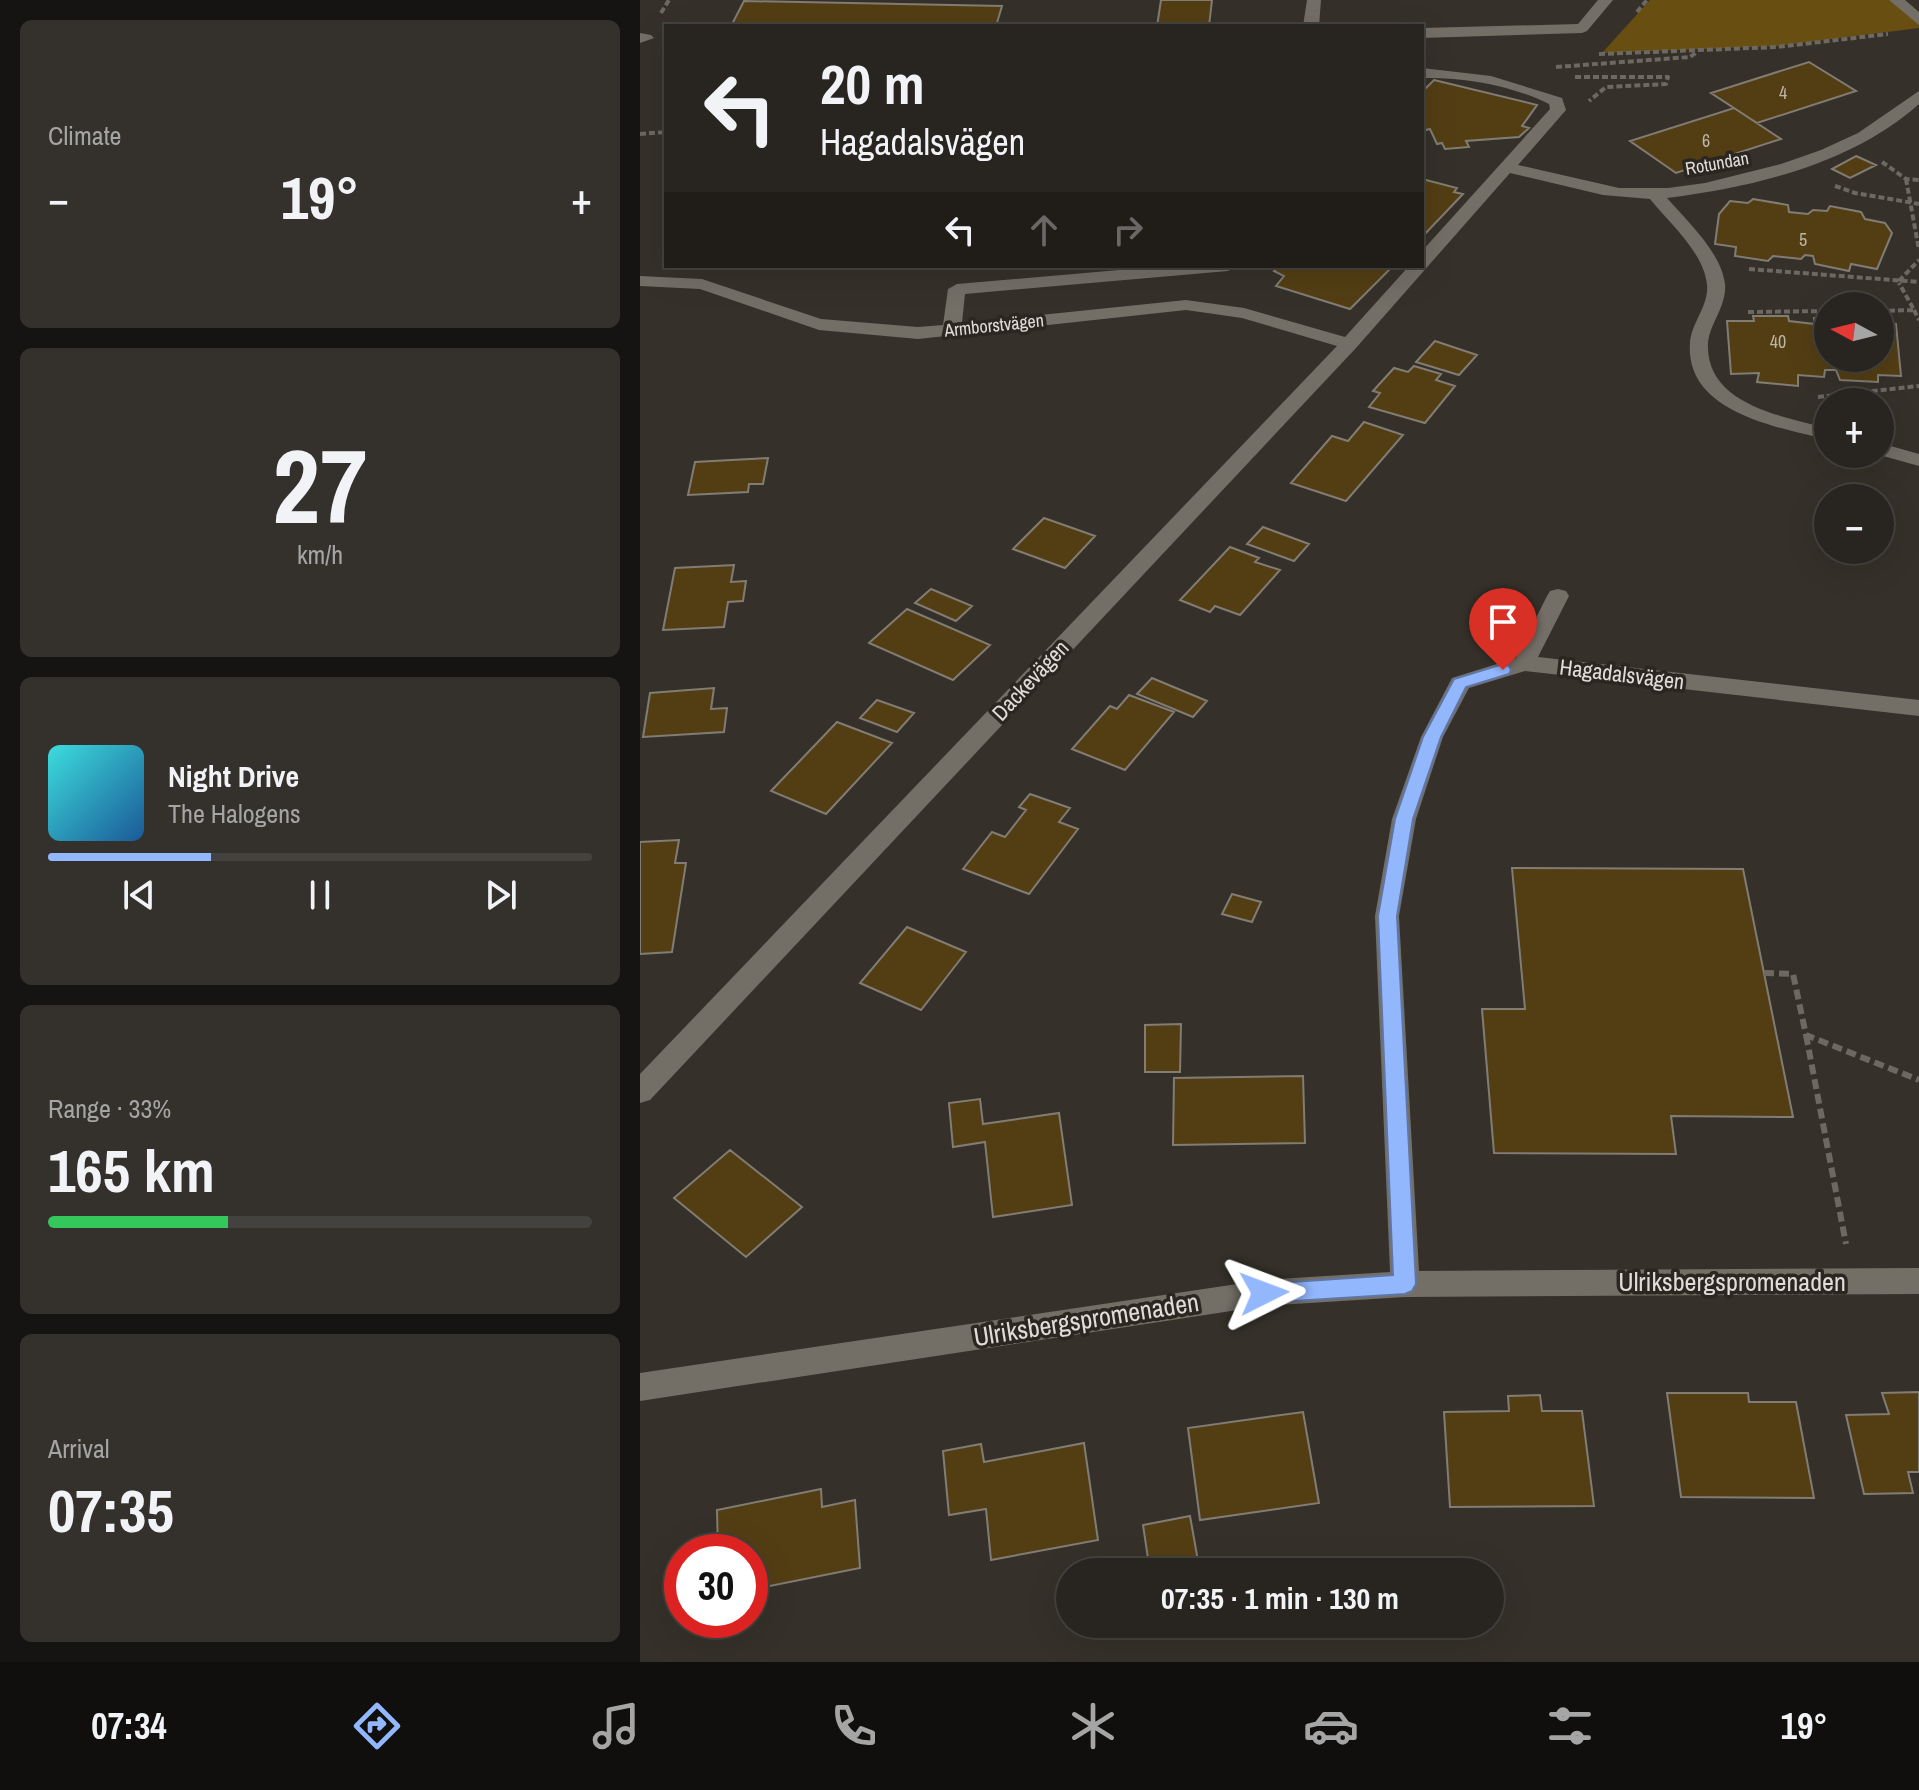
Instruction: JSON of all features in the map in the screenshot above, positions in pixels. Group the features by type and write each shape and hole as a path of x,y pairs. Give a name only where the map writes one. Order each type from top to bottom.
{"street":[{"path":"1311,24 1314,0"},
{"path":"1424,33 1582,28 1606,0"},
{"path":"1896,0 1919,20"},
{"name":"Dackevägen","path":"1424,73 1467,76 1544,94 1556,101 1558,110 1424,259"},
{"name":"Rotundan","path":"1505,167 1608,191 1655,194 1795,167 1874,128 1919,96"},
{"path":"1655,194 1711,266 1716,286 1711,313 1699,341 1699,358 1704,374 1716,392 1763,415 1814,430"},
{"path":"952,329 957,289 1204,268"},
{"name":"Dackevägen","path":"640,1092 1349,344 1416,268"},
{"name":"Armborstvägen","path":"640,281 702,284 819,324 918,333 1186,305 1244,313 1349,344"},
{"path":"1894,453 1919,460"},
{"path":"1524,663 1558,596"},
{"name":"Hagadalsvägen","path":"1405,1284 1387,916 1404,819 1432,737 1460,683 1524,663 1919,708"},
{"name":"Ulriksbergspromenaden","path":"640,1387 1264,1293 1405,1284 1919,1281"}],"path":[{"path":"1599,54 1698,52 1836,42 1891,34"},
{"path":"1560,77 1555,65 1690,57 1698,52"},
{"path":"1575,77 1668,77 1666,84 1606,87 1585,105"},
{"path":"640,134 664,132"},
{"path":"1795,167 1855,193 1919,204"},
{"path":"1906,179 1919,250"},
{"path":"1898,282 1919,260"},
{"path":"1734,268 1919,282"},
{"path":"1898,282 1919,320"},
{"path":"1894,311 1914,310"},
{"path":"1711,313 1814,311"},
{"path":"1894,389 1919,386"},
{"path":"1764,973 1793,974 1852,1281"},
{"path":"1806,1035 1919,1080"}],"shaded area":[{"path":"1650,0 1893,0 1919,22 1919,28 1776,46 1602,53"}],"building":[{"path":"1161,0 1212,0 1209,24 1157,24"},
{"path":"744,1 1002,6 997,24 732,24"},
{"path":"1809,62 1856,91 1757,123 1711,93"},
{"path":"1434,80 1537,105 1522,126 1529,128 1519,137 1466,141 1469,147 1445,149 1442,143 1437,144 1430,129 1424,130 1424,90"},
{"path":"1734,108 1781,139 1676,173 1630,141"},
{"path":"1856,156 1876,165 1850,178 1832,169"},
{"path":"1424,180 1457,188 1454,192 1463,194 1424,235"},
{"path":"1753,199 1788,205 1789,212 1808,214 1813,210 1827,211 1830,206 1861,212 1865,219 1885,223 1892,233 1877,269 1851,264 1849,271 1815,264 1813,256 1805,255 1801,259 1773,256 1768,261 1735,256 1736,247 1715,244 1719,214 1730,201 1748,203"},
{"path":"1278,268 1391,268 1350,309 1276,286 1284,276 1274,271"},
{"path":"1753,316 1788,316 1789,321 1814,324 1814,372 1825,372 1824,377 1798,375 1798,386 1757,382 1759,373 1731,374 1727,321 1754,321"},
{"path":"1896,324 1901,376 1878,375 1878,382 1840,380 1837,372 1894,372"},
{"path":"1435,341 1477,355 1459,375 1416,362"},
{"path":"1414,366 1441,374 1436,380 1455,386 1425,423 1369,407 1380,393 1373,391 1394,368 1408,372"},
{"path":"1364,422 1403,435 1346,501 1291,483 1332,436 1348,441"},
{"path":"768,458 763,484 749,484 748,492 688,495 695,462"},
{"path":"1044,518 1095,536 1065,568 1013,549"},
{"path":"1263,527 1309,544 1294,561 1247,544"},
{"path":"1230,547 1259,558 1255,562 1280,570 1240,615 1215,606 1210,612 1180,600"},
{"path":"734,565 731,582 746,581 743,601 728,602 724,627 663,630 675,568"},
{"path":"931,589 972,606 956,621 915,603"},
{"path":"907,609 990,645 953,680 869,643"},
{"path":"1152,678 1207,701 1193,717 1137,694"},
{"path":"714,688 711,709 727,708 724,732 643,737 650,693"},
{"path":"1129,695 1174,712 1125,770 1072,749 1110,706 1117,709"},
{"path":"877,700 914,713 897,732 860,718"},
{"path":"837,722 892,743 826,814 771,791"},
{"path":"1030,794 1070,808 1059,822 1078,829 1029,894 963,869 992,832 1005,837 1026,810 1019,807"},
{"path":"679,840 675,863 686,863 672,952 640,954 640,842"},
{"path":"1512,868 1743,869 1793,1117 1671,1116 1676,1154 1494,1153 1482,1009 1525,1009"},
{"path":"1232,894 1261,902 1252,922 1222,914"},
{"path":"907,927 966,952 921,1010 860,983"},
{"path":"1181,1024 1180,1072 1145,1072 1145,1025"},
{"path":"1303,1076 1305,1143 1173,1145 1174,1078"},
{"path":"980,1099 983,1124 1059,1113 1072,1205 993,1217 985,1142 953,1147 949,1103"},
{"path":"730,1150 802,1207 746,1257 674,1198"},
{"path":"1919,1392 1919,1472 1908,1472 1913,1493 1864,1494 1846,1415 1889,1414 1882,1393"},
{"path":"1667,1393 1748,1393 1749,1402 1796,1402 1814,1498 1681,1497"},
{"path":"1540,1395 1542,1411 1582,1411 1594,1506 1450,1507 1444,1412 1509,1411 1508,1396"},
{"path":"1303,1412 1319,1503 1200,1520 1188,1428"},
{"path":"1084,1443 1098,1540 991,1560 986,1509 949,1515 943,1451 981,1444 984,1462"},
{"path":"821,1489 822,1507 855,1500 860,1568 768,1586 768,1534 718,1534 717,1510"},
{"path":"1190,1516 1198,1558 1148,1558 1143,1525"}],"route":[{"path":"1264,1293 1405,1284 1387,916 1404,819 1432,737 1460,683 1503,670"}]}
